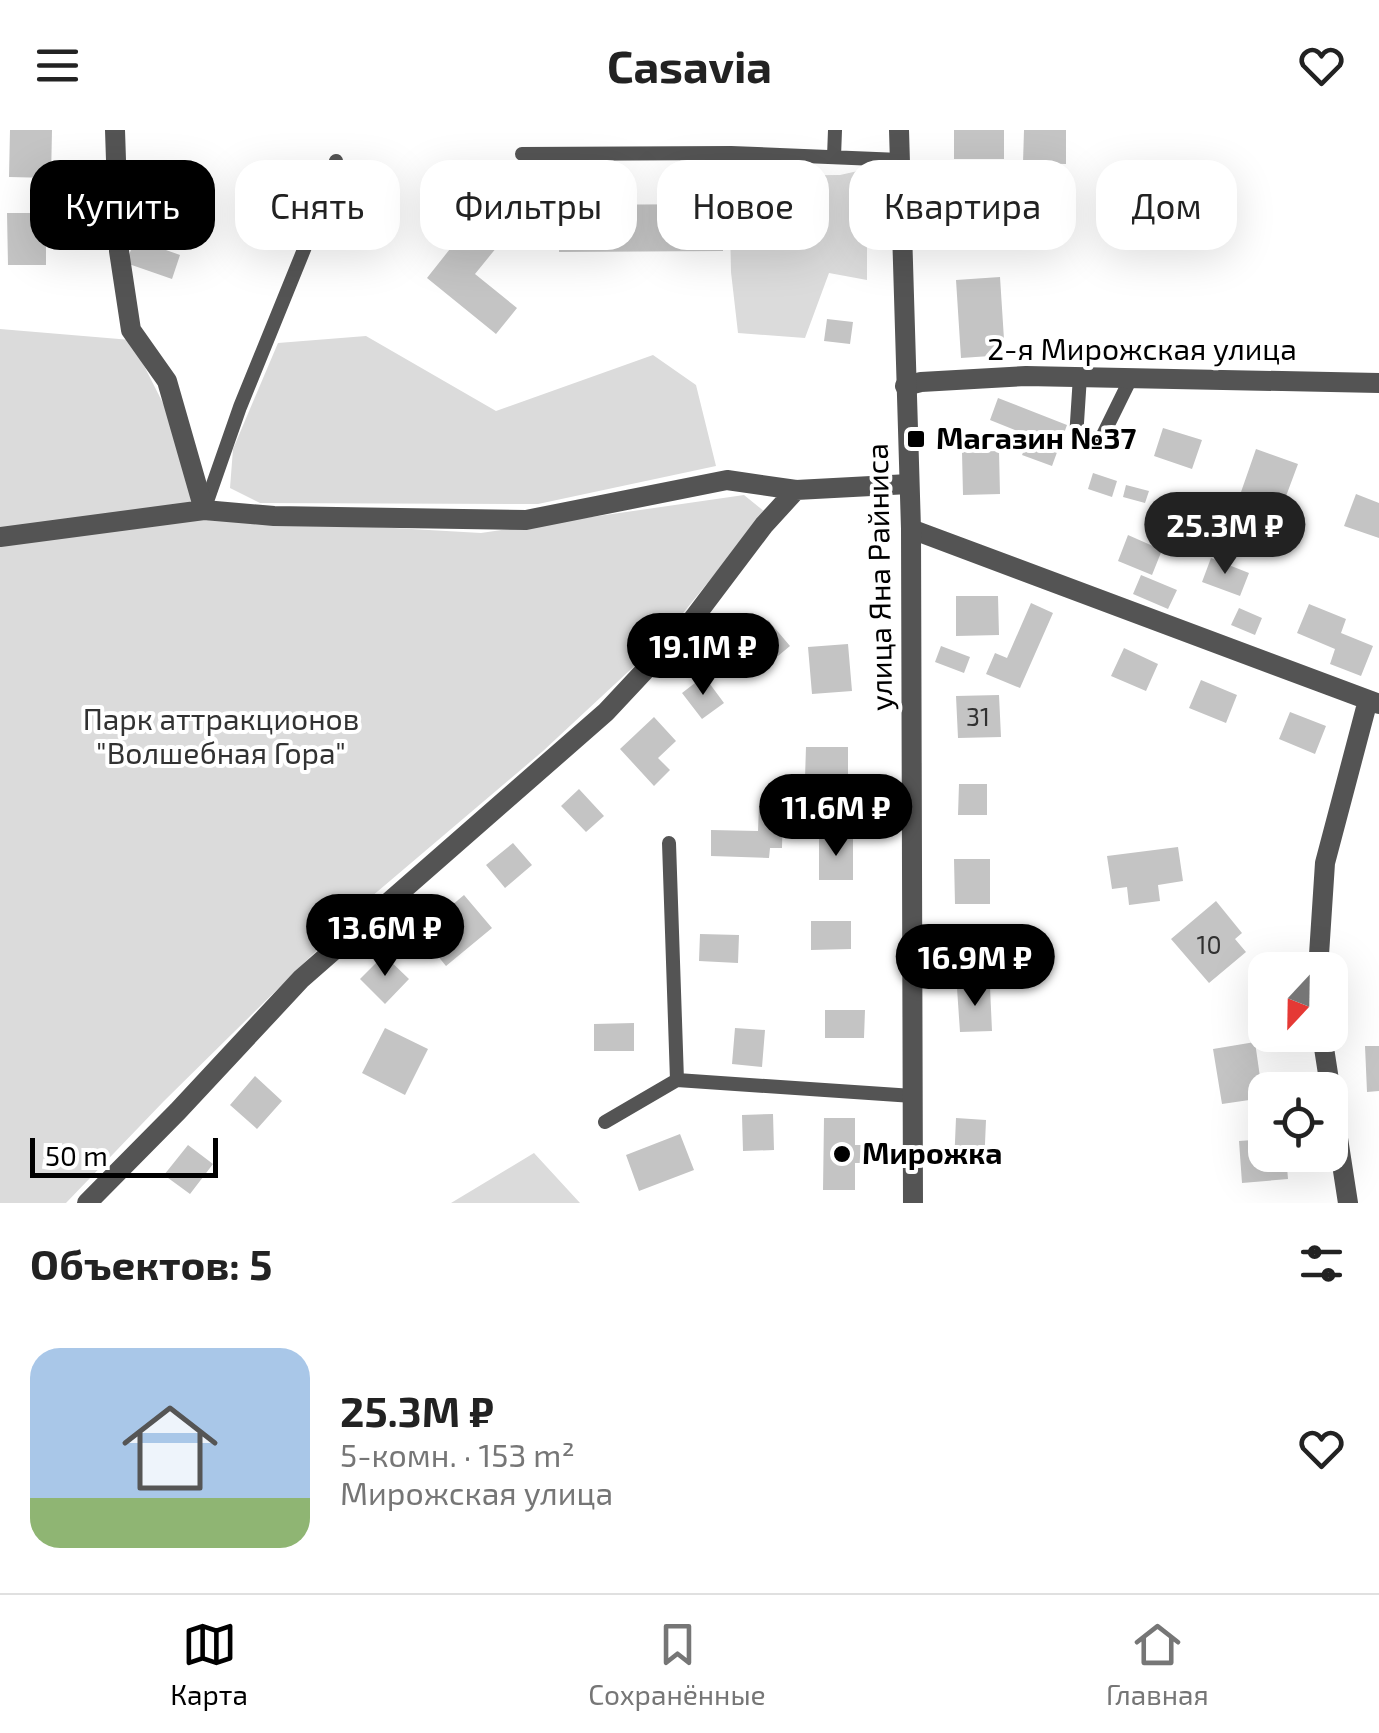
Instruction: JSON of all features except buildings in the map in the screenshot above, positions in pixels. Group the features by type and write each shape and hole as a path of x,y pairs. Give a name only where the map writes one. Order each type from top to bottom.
{"street":[{"path":"115,130 119,251 131,330 167,381 204,510"},
{"name":"улица Яна Райниса","path":"899,130 900,160"},
{"name":"улица Яна Райниса","path":"902,250 910,529 913,1203"},
{"name":"2-я Мирожская улица","path":"905,386 1026,376 1379,383"},
{"path":"0,537 204,510 274,516 526,520 727,480 796,490 909,484"},
{"path":"87,1203 301,979 606,712 693,618 764,524 796,490"},
{"path":"910,529 1374,702 1325,863 1319,952"},
{"path":"1325,1052 1348,1203"}],"lane":[{"path":"834,157 835,130"},
{"path":"522,154 730,153 900,160"},
{"path":"204,510 240,407 304,250"},
{"path":"1080,376 1076,438 1101,438 1131,378"},
{"path":"669,844 677,1080"},
{"path":"605,1122 677,1080 913,1096"}],"green space":[{"path":"849,173 849,250 867,250 867,280 829,273 805,338 738,333 731,250 829,250 829,175"},
{"name":"Парк аттракционов \"Волшебная Гора\"","path":"0,329 131,340 173,423 204,517 481,533 744,495 765,512 658,644 543,751 371,897 66,1203 0,1203"},
{"path":"366,336 496,411 653,355 696,385 716,466 538,504 260,503 230,488 233,449 278,343"},
{"path":"534,1153 580,1203 451,1203"}],"place":[{"name":"Магазин №37","path":"916,439"},
{"name":"Мирожка","path":"842,1154"}]}
